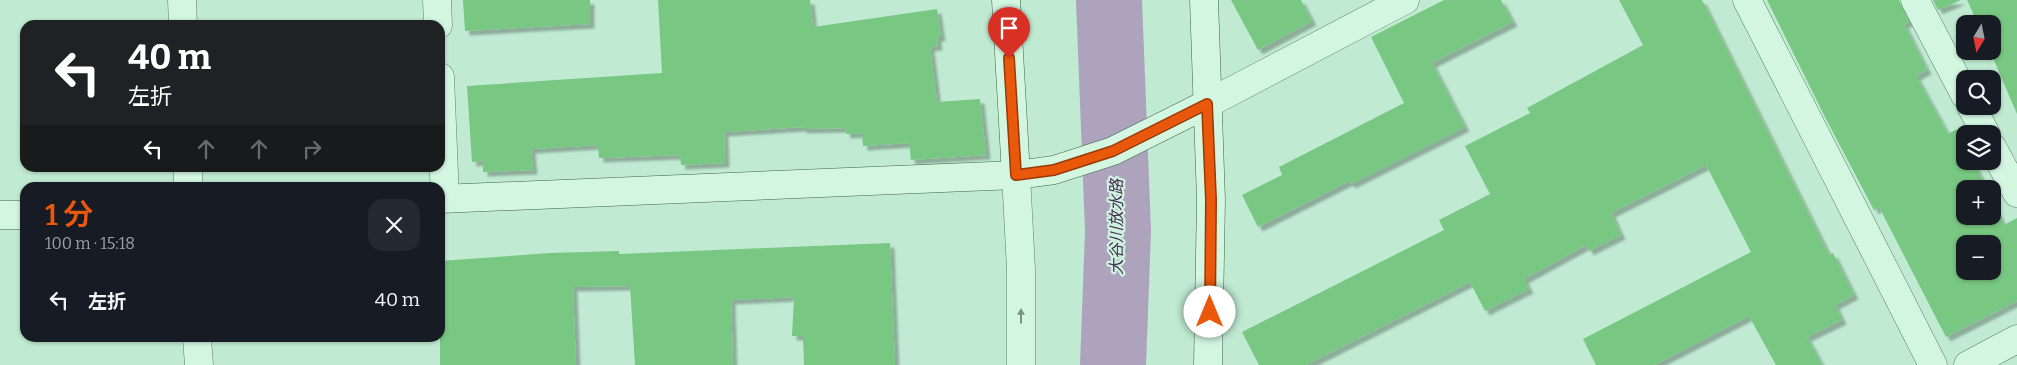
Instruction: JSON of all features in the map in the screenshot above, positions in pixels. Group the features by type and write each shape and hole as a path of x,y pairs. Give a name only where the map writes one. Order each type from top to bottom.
{"street":[{"path":"182,0 183,20"},
{"path":"437,0 438,20"},
{"path":"1006,0 1021,269 1021,365"},
{"path":"1204,0 1211,200 1208,365"},
{"path":"445,199 1016,175 1054,170 1113,151 1405,0"},
{"path":"1747,0 1933,365"},
{"path":"1915,0 1956,78"},
{"path":"2001,164 2017,193"},
{"path":"0,215 20,214"},
{"path":"1968,365 2017,339"},
{"path":"197,342 199,365"}],"building":[{"path":"463,0 590,0 590,24 465,31"},
{"path":"658,0 810,0 813,27 937,9 941,37 937,37 938,46 930,47 937,102 980,99 986,155 911,160 909,143 863,146 862,133 846,134 845,128 802,129 802,127 724,132 725,163 681,165 680,155 599,158 598,145 531,149 533,170 483,172 483,161 472,162 467,86 662,73"},
{"path":"1231,0 1301,0 1312,21 1258,50"},
{"path":"1444,0 1501,0 1513,22 1432,63 1465,127 1351,184 1349,181 1258,227 1242,195 1282,175 1279,167 1404,103 1371,37"},
{"path":"1619,0 1702,0 1829,255 1833,253 1854,295 1835,305 1842,320 1807,337 1822,365 1776,365 1749,316 1654,365 1596,365 1583,339 1751,252 1706,165 1611,213 1621,235 1589,251 1586,245 1524,279 1529,289 1485,311 1470,282 1306,365 1259,365 1242,332 1444,230 1439,220 1490,194 1465,146 1530,113 1527,108 1643,45"},
{"path":"1767,0 1899,0 1909,22 1904,24 1927,70 1916,76 1948,134 1956,130 1956,170 1977,170 1982,180 1956,180 1956,225 2001,225 2001,219 2004,225 2017,218 2017,301 1946,337 1879,207 1874,210"},
{"path":"1933,0 1961,0 1938,10"},
{"path":"1967,0 2017,0 2017,114 2001,77 2001,70 1998,70 1994,60 2001,60 2001,15 1974,15"},
{"path":"890,243 895,365 804,365 803,336 792,336 794,297 731,300 733,365 635,365 630,286 573,287 576,365 440,365 440,342 445,342 445,261 550,253 619,251 619,254"}],"waterway":[{"name":"大谷川放水路","path":"1109,0 1118,231 1113,365"}],"route":[{"path":"1009,58 1016,175 1054,170 1113,151 1207,104 1211,200 1210,312"}]}
